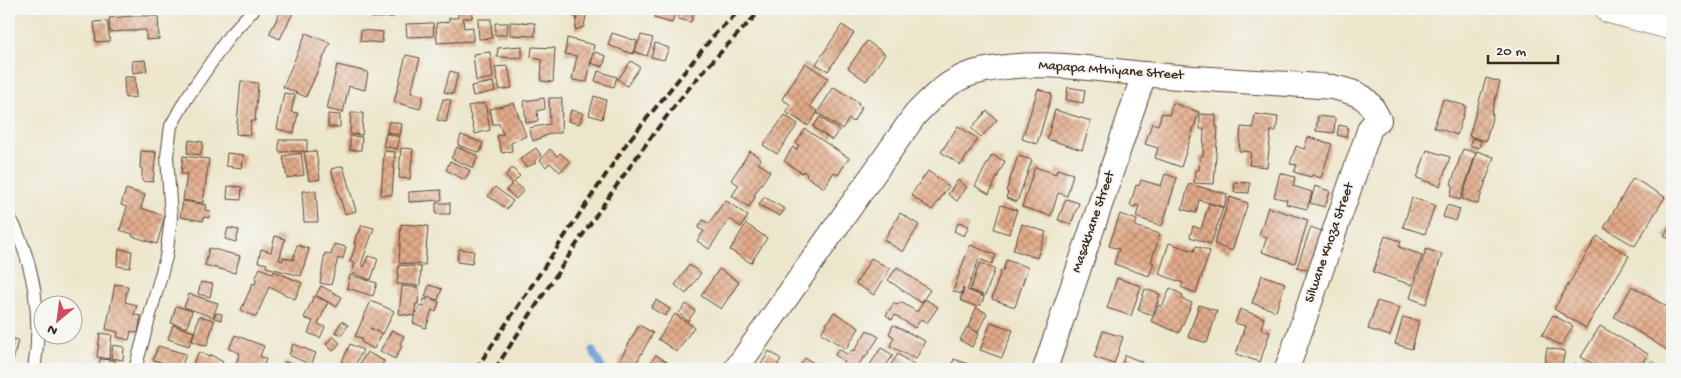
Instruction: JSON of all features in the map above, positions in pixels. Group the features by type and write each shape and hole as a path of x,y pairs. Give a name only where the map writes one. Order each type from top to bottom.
{"street":[{"path":"1609,9 1672,26"},
{"name":"Mapapa Mthiyane Street","path":"736,369 916,114 941,89 972,73 1013,66 1068,65 1144,74 1332,87 1356,93 1372,104 1379,120"},
{"name":"Masakhane Street","path":"1045,369 1144,74"},
{"name":"Silwane Khoza Street","path":"1287,369 1370,128 1379,120"}],"lane":[{"path":"135,369 166,257 172,218 167,156 170,126 186,99 230,35 254,9"},
{"path":"9,216 20,235 33,282 38,319 34,369"}],"building":[{"path":"282,9 295,9 280,39 269,34"},
{"path":"372,9 394,9 394,17 372,18"},
{"path":"406,9 431,9 431,11 406,11"},
{"path":"458,9 472,9 472,18 463,18 464,28 473,27 473,41 437,43 436,23 449,22 449,18 458,18"},
{"path":"573,9 584,9 583,13 586,15 584,27 575,30 577,16 573,17"},
{"path":"657,9 676,10 672,23 654,18"},
{"path":"680,9 694,9 691,22 678,19"},
{"path":"158,16 159,39 146,40 146,30 110,32 109,18"},
{"path":"478,19 491,19 492,38 479,39"},
{"path":"107,21 110,41 96,42 94,22"},
{"path":"510,22 535,23 535,36 510,35"},
{"path":"433,23 434,36 407,37 406,24"},
{"path":"495,23 508,23 507,35 495,35"},
{"path":"842,25 854,33 828,71 816,64"},
{"path":"361,30 383,32 382,43 360,41"},
{"path":"306,33 330,43 306,97 283,87"},
{"path":"612,33 637,41 633,54 608,45"},
{"path":"641,35 653,38 647,56 635,52"},
{"path":"567,38 594,45 587,82 572,80 577,56 565,54"},
{"path":"867,41 885,54 866,81 848,68"},
{"path":"655,43 669,48 664,60 651,57"},
{"path":"522,46 522,58 497,57 498,48"},
{"path":"532,47 555,48 553,82 541,81 542,60 531,57"},
{"path":"490,52 493,78 476,81 473,54"},
{"path":"595,52 606,56 603,67 591,63"},
{"path":"406,55 420,58 411,93 423,96 420,109 394,102"},
{"path":"145,60 147,71 133,73 132,61"},
{"path":"631,61 640,67 627,86 618,79"},
{"path":"805,63 828,78 810,106 818,112 808,126 786,112 791,105 782,99"},
{"path":"337,65 368,72 365,90 349,86 343,113 327,109"},
{"path":"508,66 512,88 500,90 495,67"},
{"path":"450,71 458,73 453,94 444,92"},
{"path":"598,71 617,77 614,87 595,81"},
{"path":"124,77 135,77 136,97 125,98"},
{"path":"1486,78 1500,82 1486,141 1469,136"},
{"path":"241,81 258,83 255,121 251,121 250,135 236,134"},
{"path":"493,82 495,91 473,96 471,86"},
{"path":"834,87 859,103 858,105 862,107 853,122 849,119 842,129 817,113"},
{"path":"1068,87 1085,90 1083,103 1066,100"},
{"path":"1038,89 1052,94 1037,144 1022,139"},
{"path":"284,93 295,95 291,112 298,113 294,133 277,129"},
{"path":"594,96 606,100 602,119 589,115"},
{"path":"544,98 545,109 537,111 538,121 526,123 524,101"},
{"path":"549,98 562,98 561,133 552,133 533,141 529,128 550,124"},
{"path":"443,99 451,100 446,122 437,120"},
{"path":"1443,99 1466,106 1457,135 1434,127"},
{"path":"485,103 490,130 475,134 468,106"},
{"path":"514,103 526,136 511,143 512,151 502,153 497,136 503,134 499,124 493,124 490,109"},
{"path":"1173,103 1199,112 1181,167 1155,158 1158,148 1145,144 1152,123 1158,125 1162,113 1169,115"},
{"path":"571,110 583,113 579,124 568,121"},
{"path":"1055,110 1091,121 1082,150 1047,139"},
{"path":"987,111 997,120 981,137 971,128"},
{"path":"351,113 363,113 362,135 350,134"},
{"path":"328,114 340,115 340,127 328,127"},
{"path":"1200,114 1216,115 1216,127 1218,127 1214,184 1194,183 1195,170 1199,170 1200,156 1203,156 1204,129 1200,129"},
{"path":"1255,114 1278,117 1276,131 1271,131 1267,167 1249,165 1251,152 1239,151 1241,127 1253,128"},
{"path":"785,115 798,124 777,154 763,145"},
{"path":"1318,116 1335,118 1334,133 1316,131"},
{"path":"820,117 839,130 832,140 813,127"},
{"path":"389,121 402,124 400,135 387,132"},
{"path":"1339,125 1348,127 1346,137 1337,135"},
{"path":"958,126 978,139 961,165 941,152"},
{"path":"805,129 849,158 838,175 834,172 824,188 806,176 807,174 803,171 802,173 784,161 793,147 796,150 799,145 796,143"},
{"path":"386,133 400,137 397,149 383,146"},
{"path":"461,135 483,143 480,153 458,145"},
{"path":"350,136 362,137 361,150 350,150"},
{"path":"1308,137 1332,144 1321,178 1294,172 1297,165 1290,164 1296,146 1304,149"},
{"path":"1472,138 1481,141 1479,148 1470,145"},
{"path":"189,140 203,142 201,155 187,153"},
{"path":"279,140 307,140 307,151 279,152"},
{"path":"457,147 478,156 473,168 451,158"},
{"path":"401,148 413,149 410,179 399,178"},
{"path":"536,148 541,155 534,161 536,163 526,167 520,159"},
{"path":"550,149 557,156 560,153 570,162 560,172 550,163 546,167 540,160"},
{"path":"1463,149 1476,153 1460,200 1450,196 1453,185 1451,184"},
{"path":"1427,150 1450,157 1440,186 1417,178"},
{"path":"141,151 156,152 153,182 142,181 142,168 140,168"},
{"path":"316,151 320,179 309,181 304,152"},
{"path":"384,151 395,152 392,195 381,195"},
{"path":"750,151 761,159 758,163 770,171 754,195 756,196 749,207 732,196 739,185 731,180"},
{"path":"1477,151 1494,157 1478,204 1462,199"},
{"path":"227,153 244,155 242,168 226,166"},
{"path":"301,153 304,175 287,178 283,156"},
{"path":"992,155 1005,161 989,194 975,186"},
{"path":"183,156 209,159 203,203 183,200 187,174 181,174"},
{"path":"1018,156 1032,160 1017,202 1006,198 1008,192 1006,191"},
{"path":"450,161 470,170 465,180 446,170"},
{"path":"343,166 356,211 345,214 331,169"},
{"path":"1035,167 1056,174 1057,169 1073,174 1067,196 1058,193 1051,216 1022,207"},
{"path":"512,168 520,176 514,182 524,190 516,199 506,190 513,183 505,176"},
{"path":"928,171 949,186 932,210 911,195"},
{"path":"1280,173 1295,177 1293,186 1312,192 1307,209 1286,204 1287,200 1274,197"},
{"path":"1165,174 1177,178 1162,226 1136,217 1139,206 1130,206 1136,185 1139,186 1141,180 1161,186"},
{"path":"1633,178 1665,197 1635,246 1604,228"},
{"path":"958,180 967,187 957,201 948,194"},
{"path":"1235,182 1250,183 1249,193 1234,192"},
{"path":"1189,184 1227,194 1224,207 1199,200 1196,213 1182,209"},
{"path":"228,186 242,187 241,200 227,199"},
{"path":"1315,186 1330,191 1325,207 1310,203"},
{"path":"495,187 513,201 507,209 488,196"},
{"path":"126,189 145,195 141,208 165,216 157,244 120,230 127,207 121,205"},
{"path":"441,190 442,200 409,202 409,192"},
{"path":"302,191 316,191 318,222 304,222"},
{"path":"764,197 785,209 780,216 759,205"},
{"path":"1230,197 1248,203 1232,251 1214,244"},
{"path":"1412,198 1435,205 1425,234 1403,227"},
{"path":"1066,199 1079,203 1071,224 1058,220"},
{"path":"725,200 748,216 741,227 730,219 709,249 697,241 704,231 698,228 703,220 709,224"},
{"path":"183,201 206,205 205,210 210,211 209,218 204,217 203,221 180,217"},
{"path":"436,203 450,203 450,214 436,214"},
{"path":"1209,203 1223,208 1211,244 1190,237 1193,226 1201,229"},
{"path":"1001,205 1017,210 1009,234 994,229"},
{"path":"1447,205 1460,209 1456,221 1443,217"},
{"path":"1268,207 1308,220 1295,263 1262,252 1267,237 1259,235"},
{"path":"900,213 919,225 903,252 884,240"},
{"path":"1120,214 1137,220 1135,226 1160,234 1151,262 1154,263 1149,276 1114,264 1119,249 1109,246"},
{"path":"959,222 969,226 964,236 954,231"},
{"path":"1672,222 1672,241 1664,236"},
{"path":"401,224 428,226 425,265 399,263"},
{"path":"746,224 767,238 751,263 730,250"},
{"path":"1022,224 1046,232 1037,258 1013,250"},
{"path":"362,225 374,228 361,265 364,267 368,256 378,259 371,280 352,273 355,263 350,262 356,244 354,244 357,233 359,233"},
{"path":"1311,227 1324,232 1310,271 1297,267"},
{"path":"228,228 239,230 236,242 225,239"},
{"path":"275,236 285,239 279,260 283,261 283,257 293,260 297,245 309,249 301,276 266,267 267,264 258,262 261,249 271,252"},
{"path":"1385,236 1401,241 1399,247 1422,255 1412,285 1373,272"},
{"path":"1597,236 1629,256 1586,328 1554,309"},
{"path":"1169,243 1194,251 1196,246 1210,251 1196,293 1181,287 1183,283 1159,274"},
{"path":"334,244 346,247 343,259 338,258 331,285 320,283 325,253 331,255"},
{"path":"970,245 996,255 992,264 979,259 967,290 984,297 981,305 979,304 977,307 960,300 963,288 961,294 953,291"},
{"path":"209,248 240,256 235,273 205,265"},
{"path":"119,249 132,251 130,268 117,266"},
{"path":"459,249 474,251 472,264 457,262"},
{"path":"1426,249 1442,254 1426,304 1410,298"},
{"path":"871,258 890,269 874,295 856,284"},
{"path":"1006,260 1028,267 1015,307 992,299"},
{"path":"980,263 995,269 985,296 970,290"},
{"path":"399,265 421,267 420,286 397,284"},
{"path":"689,265 701,273 686,294 675,285"},
{"path":"897,267 930,290 921,303 888,280"},
{"path":"260,268 273,274 274,271 302,283 295,299 269,287 256,317 241,310 253,283 255,284 257,280 255,279"},
{"path":"719,269 739,282 721,309 701,296"},
{"path":"350,275 377,283 373,296 347,288"},
{"path":"1262,275 1285,283 1276,311 1252,303"},
{"path":"1117,278 1141,286 1131,316 1107,308"},
{"path":"201,282 213,284 210,297 198,294"},
{"path":"115,284 128,286 125,302 137,305 134,315 141,316 138,333 131,331 129,340 117,337 118,332 106,329"},
{"path":"429,285 442,289 438,300 428,297 439,302 436,312 432,310 426,328 413,323 416,311 418,312 420,306 425,306 422,305 424,299 427,300 428,298 425,297"},
{"path":"321,286 342,297 337,307 316,295"},
{"path":"402,286 419,288 418,304 416,304 414,316 399,314"},
{"path":"1632,286 1672,310 1672,353 1614,317"},
{"path":"1170,288 1183,295 1182,299 1192,303 1179,333 1151,321 1159,305 1162,307"},
{"path":"1145,289 1160,294 1153,315 1138,310"},
{"path":"189,294 218,303 213,317 184,307"},
{"path":"314,296 328,302 318,324 325,327 320,338 308,333 313,321 304,318"},
{"path":"925,299 938,307 927,323 921,319 915,328 895,315 892,320 886,315 894,303 898,305 901,302 917,312"},
{"path":"656,300 670,309 665,316 651,308"},
{"path":"371,301 394,311 383,334 370,328 382,334 374,349 361,342 362,339 355,336"},
{"path":"1377,301 1400,308 1390,336 1368,329"},
{"path":"686,304 695,311 688,321 679,313"},
{"path":"1199,305 1217,311 1207,343 1188,337"},
{"path":"176,306 192,311 187,328 171,323"},
{"path":"976,308 987,313 978,332 968,327"},
{"path":"1240,309 1264,318 1261,329 1270,332 1260,362 1236,354 1245,326 1235,323"},
{"path":"834,312 859,328 846,349 821,333"},
{"path":"216,313 222,314 221,320 214,318"},
{"path":"675,314 694,327 677,352 658,339"},
{"path":"1553,315 1573,326 1561,346 1542,335"},
{"path":"199,316 214,320 207,346 192,341"},
{"path":"1403,317 1419,321 1412,349 1395,344"},
{"path":"342,321 348,325 342,335 335,332"},
{"path":"991,322 1013,330 1002,358 980,350"},
{"path":"173,325 194,332 189,346 168,339"},
{"path":"639,325 653,333 633,369 615,369"},
{"path":"893,325 925,341 916,359 890,346 894,337 889,334"},
{"path":"1600,326 1648,354 1639,369 1602,369 1581,357"},
{"path":"967,327 979,333 972,347 960,340"},
{"path":"392,330 404,336 400,344 402,346 395,359 380,351"},
{"path":"867,330 879,337 856,369 850,369 843,364 845,362 835,355 839,349 848,355 852,350 854,351"},
{"path":"1103,331 1123,337 1114,364 1094,357"},
{"path":"100,333 112,335 109,359 97,357"},
{"path":"235,335 264,346 260,356 266,359 262,369 234,369 240,353 229,349"},
{"path":"333,336 340,343 333,351 326,344"},
{"path":"9,338 18,340 12,365 9,365"},
{"path":"293,344 316,353 311,365 289,355"},
{"path":"350,344 363,350 353,369 347,369 340,366"},
{"path":"113,345 124,347 123,360 111,358"},
{"path":"158,346 186,354 181,368 153,360"},
{"path":"881,348 893,355 884,369 867,369"},
{"path":"1547,348 1565,351 1561,369 1544,366"},
{"path":"769,351 781,359 775,369 759,368"},
{"path":"199,352 209,357 211,355 223,362 219,369 204,369 193,363"},
{"path":"367,352 384,361 381,367 385,369 360,369 363,365 360,363"},
{"path":"898,354 919,369 888,369"},
{"path":"656,355 678,369 646,369"},
{"path":"1125,355 1142,362 1139,369 1120,369"},
{"path":"805,358 824,369 798,369"},
{"path":"100,359 115,360 114,369 99,369"},
{"path":"954,359 968,364 966,369 950,369"},
{"path":"1651,361 1665,369 1646,369"},
{"path":"285,362 300,367 299,369 283,369"},
{"path":"1151,363 1160,367 1159,369 1149,369"},
{"path":"1575,363 1585,369 1572,369"}],"waterway":[{"path":"592,350 603,369"}],"railway":[{"path":"476,369 627,143 715,34 741,9"},
{"path":"495,369 581,237 649,140 694,82 762,9"}]}
